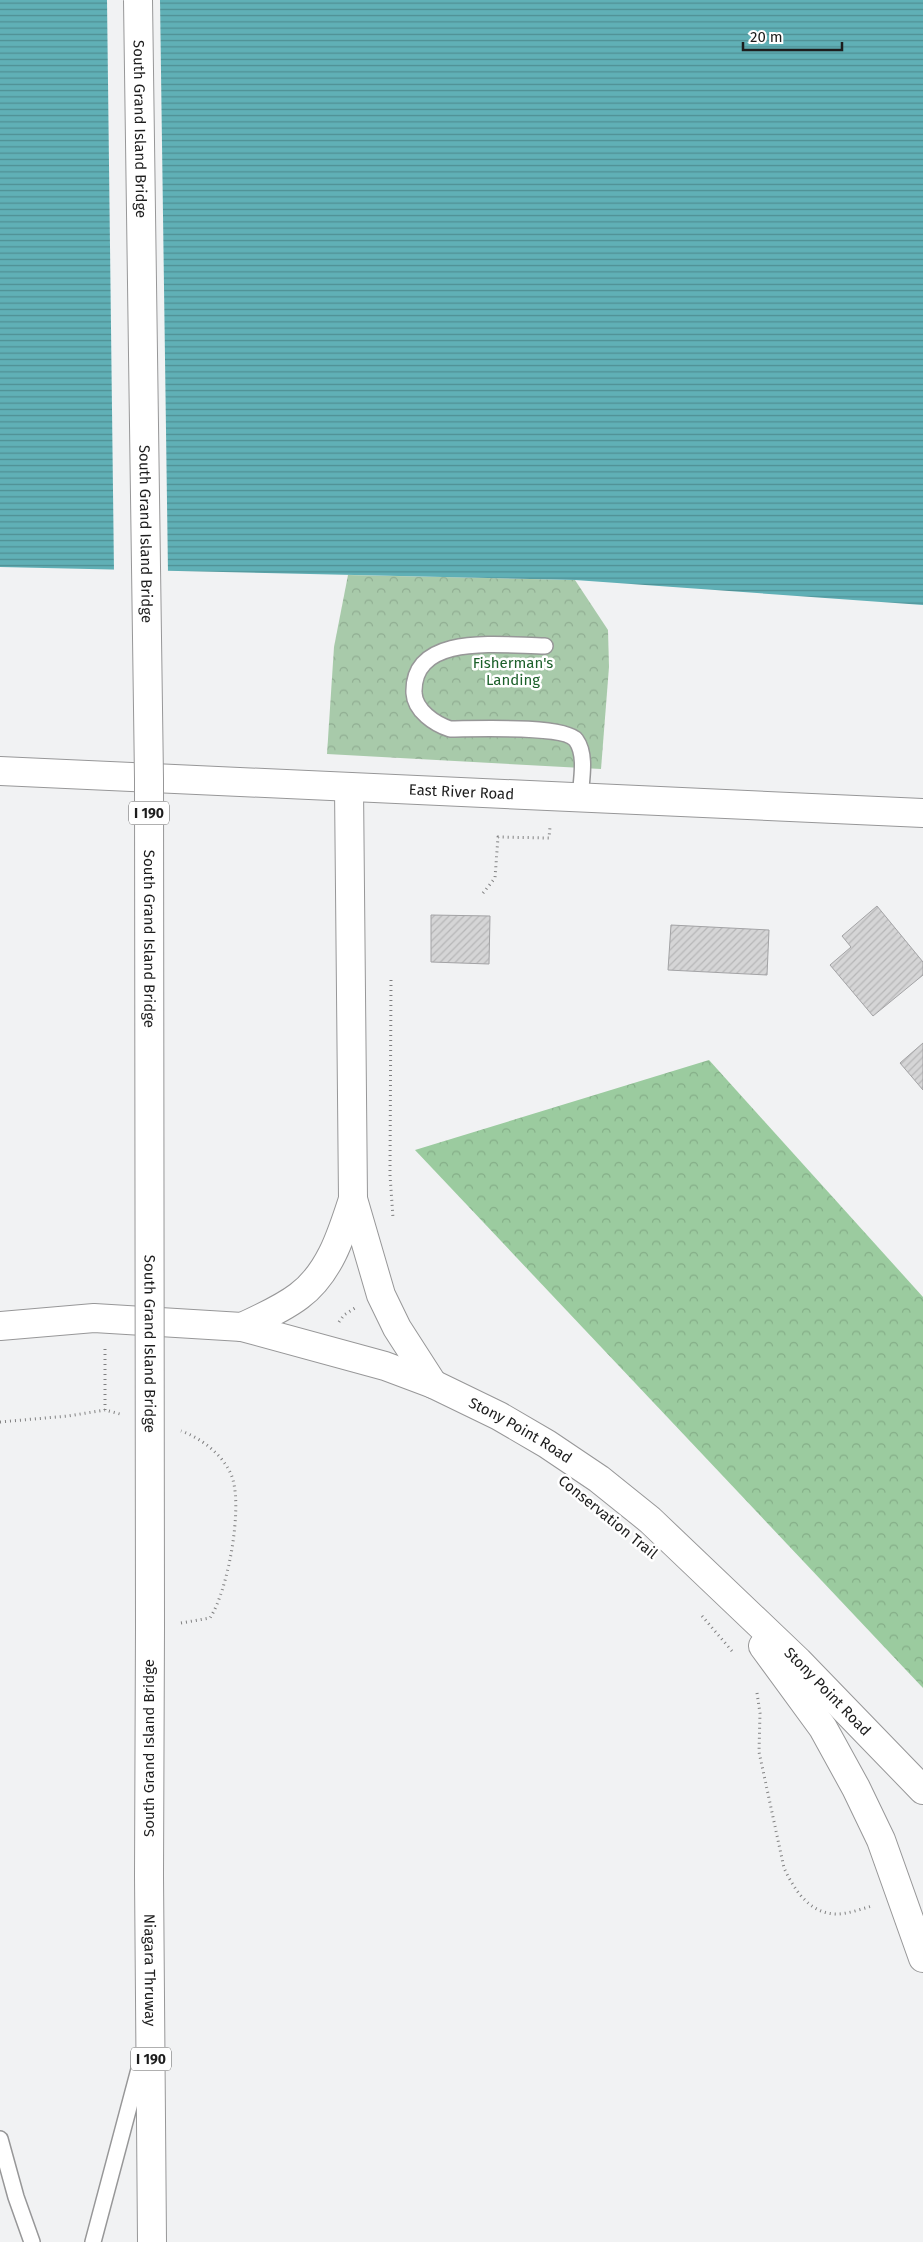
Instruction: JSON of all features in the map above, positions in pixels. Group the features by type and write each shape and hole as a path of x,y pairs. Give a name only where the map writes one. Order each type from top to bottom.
{"main road":[{"name":"South Grand Island Bridge","path":"138,0 149,779 149,1876"},
{"name":"East River Road","path":"0,771 923,813"},
{"path":"349,787 353,1199 380,1295 397,1328 432,1384"},
{"path":"242,1328 293,1300 314,1282 341,1236 353,1199"},
{"name":"Stony Point Road","path":"0,1326 94,1318 242,1328 384,1366 432,1384 507,1420 547,1444 599,1480 650,1520 798,1661 923,1790"},
{"path":"719,1586 823,1728 881,1840 923,1958"},
{"name":"Niagara Thruway","path":"149,1876 152,2242"}],"lane":[{"path":"545,646 458,646 442,650 421,668 414,681 414,697 424,713 437,724 450,729 550,730 567,734 576,740 582,760 580,798"},
{"path":"93,2242 150,2028"},
{"path":"0,2139 16,2198 32,2242"}],"path":[{"path":"483,893 495,878 498,837 549,838 550,824"},
{"path":"391,980 390,1174 391,1202 395,1227"},
{"path":"338,1326 344,1315 358,1306"},
{"path":"105,1348 114,1348"},
{"path":"0,1422 68,1416 105,1410"},
{"path":"700,1613 733,1653"},
{"path":"756,1690 760,1713 759,1752 784,1868 792,1884 800,1896 811,1906 826,1913 839,1914 881,1904"}],"green space":[{"name":"Fisherman's Landing","path":"348,575 575,580 608,630 609,667 601,769 327,754 334,647"},
{"path":"709,1060 923,1297 923,1688 415,1150"}],"water":[{"path":"0,0 923,0 923,605 575,580 0,567"}],"pier":[{"path":"107,0 160,0 168,573 114,572"}],"building":[{"path":"877,906 923,962 923,975 873,1016 830,965 851,947 842,936"},
{"path":"431,915 490,916 489,964 431,962"},
{"path":"671,925 769,930 767,975 668,970"},
{"path":"923,1043 923,1090 900,1063"}]}
